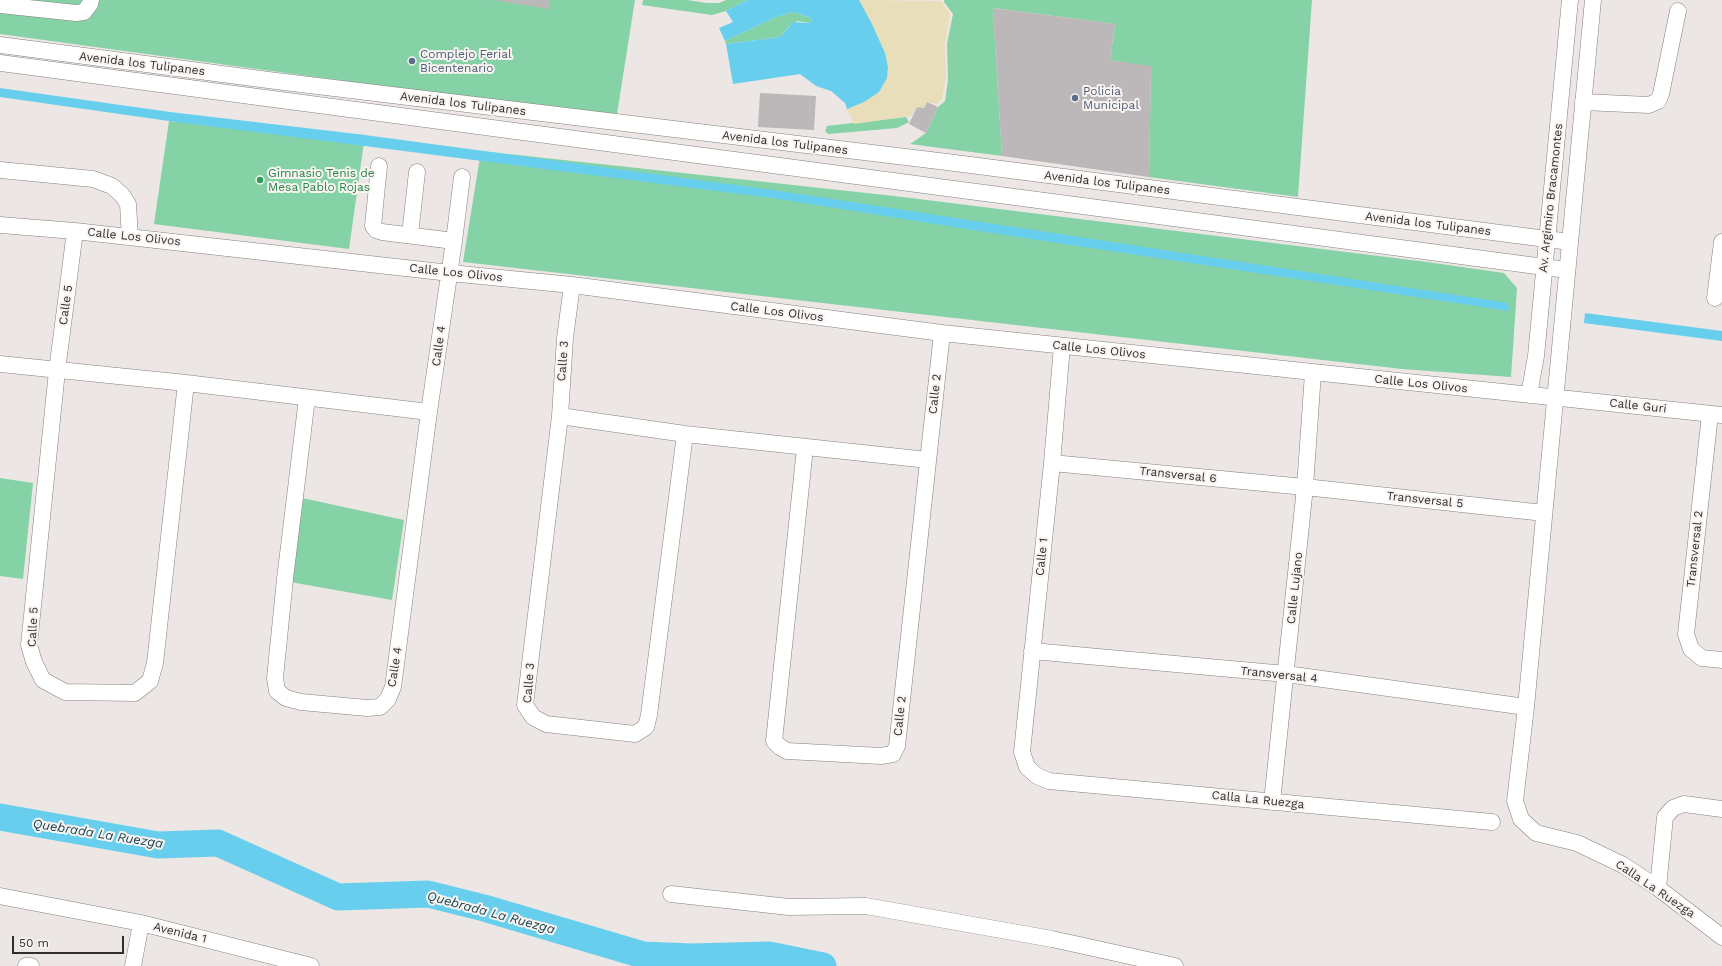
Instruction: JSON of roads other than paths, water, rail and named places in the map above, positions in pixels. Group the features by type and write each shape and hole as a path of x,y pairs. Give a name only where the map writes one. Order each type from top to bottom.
{"street":[{"path":"0,5 76,13 84,12 91,0"},
{"name":"Av. Argimiro Bracamontes","path":"1529,395 1536,356 1570,0"},
{"path":"1526,707 1593,0"},
{"path":"1583,102 1649,105 1658,102 1661,94 1678,11"},
{"name":"Avenida los Tulipanes","path":"0,45 284,82 1038,174 1570,242"},
{"name":"Avenida los Tulipanes","path":"0,63 1567,270"},
{"path":"150,83 153,65"},
{"path":"379,166 373,226 376,230 454,241"},
{"path":"0,170 93,179 112,186 122,195 128,204 130,237"},
{"path":"410,235 417,172"},
{"path":"1034,199 1038,174"},
{"name":"Calle 4","path":"307,398 275,678 277,691 286,698 301,702 367,708 380,707 388,699 393,687 462,177"},
{"name":"Calle Los Olivos","path":"0,225 75,231 450,273 572,285 942,333 1555,398"},
{"name":"Calle 5","path":"75,231 57,371 29,645 34,662 42,680 65,692 135,693 150,681 156,663 186,383"},
{"path":"1715,298 1722,242"},
{"name":"Calle 3","path":"572,285 565,338 560,416 525,705 533,717 546,724 635,734 646,727 649,715 684,434"},
{"name":"Calle 2","path":"805,448 774,741 787,751 881,756 892,754 897,746 942,333"},
{"name":"Calle 1","path":"1027,767 1022,752 1052,463 1062,346"},
{"path":"0,364 186,383 429,412"},
{"name":"Calle Lujano","path":"1272,802 1305,487 1313,373"},
{"name":"Calle Guri","path":"1555,398 1716,414"},
{"name":"Transversal 2","path":"1716,414 1686,634 1692,649 1702,658 1722,660"},
{"path":"560,416 684,434 928,460"},
{"name":"Transversal 6","path":"1052,463 1305,487"},
{"name":"Transversal 5","path":"1305,487 1544,513"},
{"name":"Transversal 4","path":"1032,651 1286,674 1526,707"},
{"name":"Calla La Ruezga","path":"1526,707 1515,801 1521,819 1536,833 1577,843 1623,865 1658,888 1722,937"},
{"name":"Calla La Ruezga","path":"1027,767 1037,776 1049,781 1492,822"},
{"path":"1658,888 1665,817 1673,808 1684,804 1722,809"},
{"path":"671,894 789,907 866,906 1052,939 1175,966"},
{"name":"Avenida 1","path":"0,896 141,923 311,966"},
{"path":"133,966 141,923"},
{"path":"26,966 31,966"}],"water":[{"path":"747,0 859,0 885,53 888,67 887,78 879,92 864,102 847,109 845,103 831,91 816,86 800,74 733,84 726,44 780,37 793,22 810,23 812,20 809,17 793,12 776,17 725,41 719,28 733,22 726,11"},
{"path":"0,88 170,112 365,135 780,191 1508,303 1509,311 985,232 779,199 169,121 0,97"},
{"path":"1585,313 1722,331 1722,341 1584,323"}],"waterway":[{"name":"Quebrada La Ruezga","path":"0,817 158,845 218,843 338,897 428,894 484,908 643,955 691,957 769,955 823,966"}],"place":[{"name":"Complejo Ferial Bicentenario","path":"412,61"},
{"name":"Policia Municipal","path":"1075,98"},
{"name":"Gimnasio Tenis de Mesa Pablo Rojas","path":"260,180"}]}
